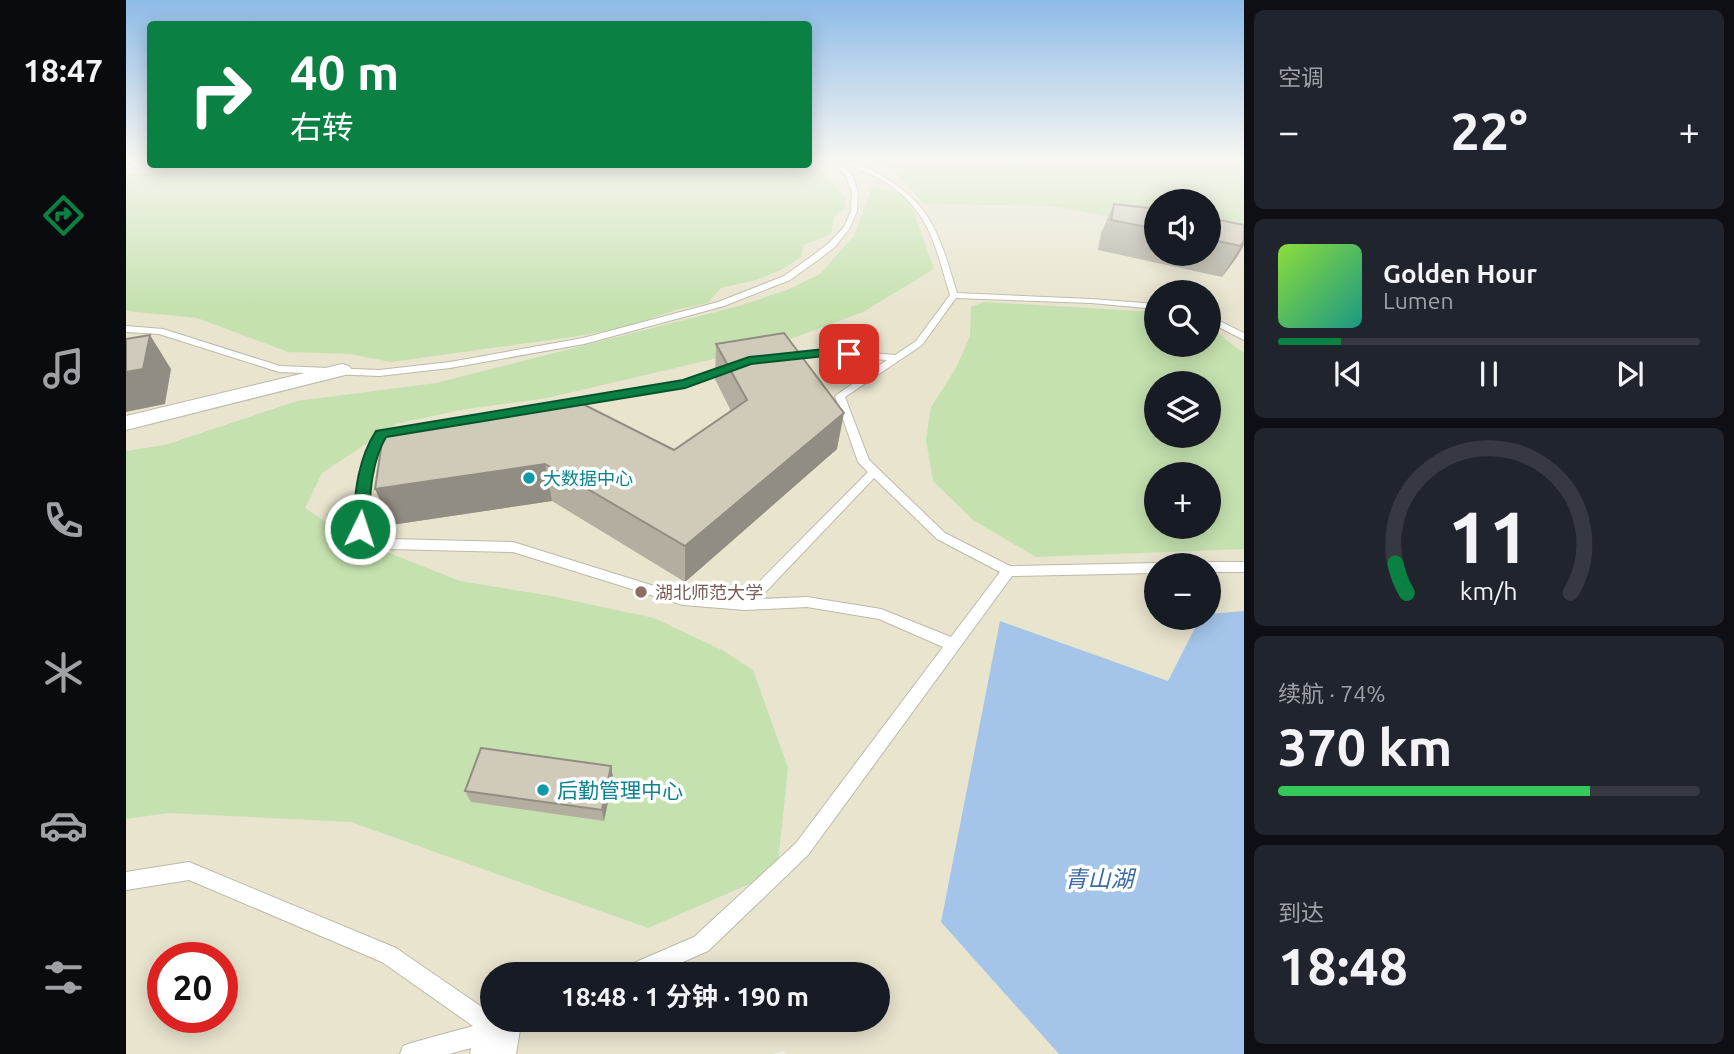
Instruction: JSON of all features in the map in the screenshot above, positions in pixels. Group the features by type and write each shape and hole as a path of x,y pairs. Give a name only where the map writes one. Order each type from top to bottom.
{"street":[{"path":"126,422 342,370"}],"lane":[{"path":"126,329 160,331 279,369 379,373 450,365 584,341 722,304 762,289 786,278 832,245 847,228 853,208"},
{"path":"919,208 923,212 954,295"},
{"path":"954,295 1144,306"},
{"path":"954,295 919,342 840,396 864,462 941,536 1008,571 1144,568"},
{"path":"1221,325 1244,337"},
{"path":"774,358 825,352 897,358"},
{"path":"553,405 685,384 736,365"},
{"path":"500,414 381,434 372,450 362,492 360,529 388,544 513,547 683,600 745,605 807,601 881,614 954,645"},
{"path":"745,605 874,472"},
{"path":"1221,567 1244,567"},
{"path":"659,962 701,944 802,849 1008,571"},
{"path":"126,881 189,871 389,955 503,1035"},
{"path":"411,1054 503,1035"}],"shaded area":[{"name":"湖北师范大学","path":"126,208 1144,208 1144,266 1221,266 1221,208 1244,208 1244,1054 787,1054 783,1051 773,1054 126,1054"}],"green space":[{"path":"126,208 844,208 834,218 831,234 804,245 801,257 781,270 756,280 721,288 708,303 679,309 625,327 579,336 391,362 350,354 288,352 197,318 126,311"},
{"path":"864,208 912,208 934,269 863,312 774,345 547,398 460,410 396,424 322,473 305,508 344,535 460,581 551,596 654,618 722,650 753,670 788,768 777,872 648,928 351,822 169,813 126,819 126,451 165,445 297,401 436,383 739,306 787,290 820,274 854,236"},
{"path":"1063,208 1144,208 1144,224"},
{"path":"1221,208 1244,208 1244,246 1235,240 1221,238"},
{"path":"984,302 1144,311 1144,357 1221,357 1221,335 1244,353 1244,549 1036,557 973,520 933,481 926,440 931,407 956,368 970,336 971,307"}],"water":[{"name":"青山湖","path":"1244,611 1244,1054 1059,1054 941,922 1000,621 1168,681 1194,630 1221,630 1221,613"}],"building":[{"path":"1113,208 1144,208 1144,226 1111,220"},
{"path":"1221,220 1244,225 1244,241 1240,246 1221,242"},
{"path":"784,333 844,413 685,546 545,464 375,489 383,435 575,400 674,450 747,400 716,344"},
{"path":"150,335 143,369 126,372 126,339"},
{"name":"后勤管理中心","path":"481,748 611,766 602,810 465,791"}],"place":[{"name":"大数据中心","path":"529,478"},
{"name":"湖北师范大学","path":"641,592"},
{"name":"后勤管理中心","path":"543,790"}],"route":[{"path":"360,529 362,492 372,450 381,434 685,384 749,360 825,352 849,354"}]}
